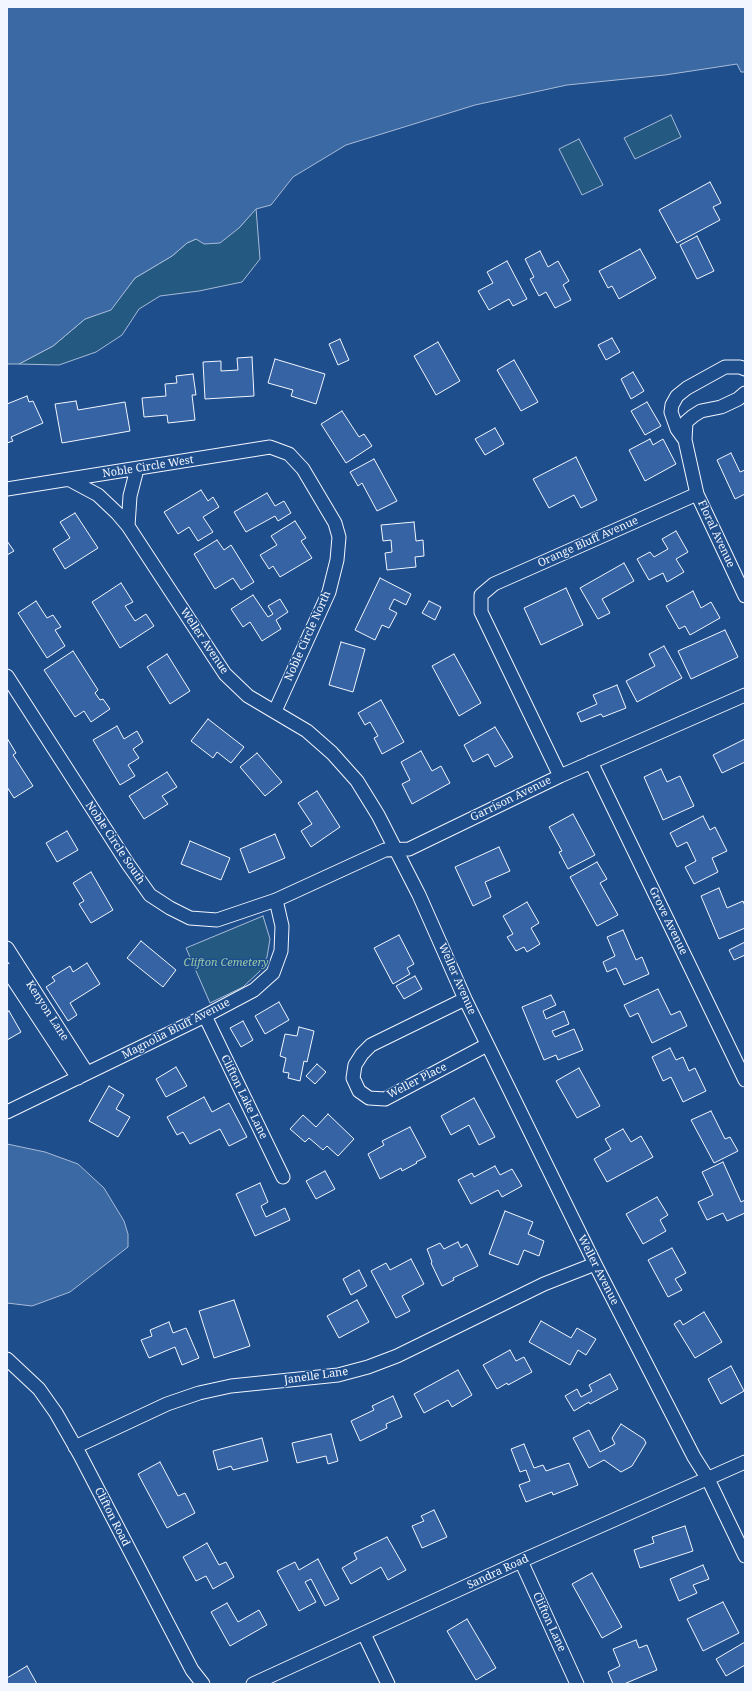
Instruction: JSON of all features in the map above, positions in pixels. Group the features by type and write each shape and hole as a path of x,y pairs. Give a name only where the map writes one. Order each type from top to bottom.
{"street":[{"path":"685,440 677,428 671,412 672,405 677,396 687,388 725,368 740,367 745,369"},
{"path":"685,440 686,422 692,416 701,411 721,407 738,399 745,393"},
{"name":"Floral Avenue","path":"685,440 697,494 745,596"},
{"name":"Noble Circle West","path":"7,489 270,447 289,454"},
{"name":"Noble Circle North","path":"275,711 329,592 337,560 339,537 335,523 303,469 289,454"},
{"path":"128,526 130,496 137,469"},
{"name":"Weller Avenue","path":"70,480 98,495 128,526 226,674 248,696 307,731 332,753 358,781 378,815 419,895 465,999 595,1264 694,1457 708,1479 745,1556"},
{"name":"Orange Bluff Avenue","path":"560,776 481,612 481,595 494,584 697,494"},
{"name":"Noble Circle South","path":"7,676 128,864 150,895 170,908 190,918 217,920 276,900"},
{"name":"Garrison Avenue","path":"276,900 384,850 409,849 560,776 745,695"},
{"name":"Grove Avenue","path":"592,762 745,1080"},
{"name":"Magnolia Bluff Avenue","path":"7,1112 205,1016 254,990 272,973 281,951 282,926 276,900"},
{"name":"Kenyon Lane","path":"7,948 82,1076"},
{"path":"7,970 82,1076"},
{"name":"Weller Place","path":"465,999 371,1045 362,1054 355,1065 353,1078 359,1091 369,1098 385,1099 488,1045"},
{"name":"Clifton Lake Lane","path":"205,1016 283,1177"},
{"name":"Janelle Lane","path":"75,1446 167,1404 199,1393 232,1386 338,1376 368,1367 398,1356 544,1284 595,1264"},
{"name":"Clifton Road","path":"7,1359 38,1389 56,1414 75,1446 192,1670 203,1684"},
{"name":"Sandra Road","path":"253,1684 521,1561 745,1462"},
{"name":"Clifton Lane","path":"521,1561 577,1684"},
{"path":"364,1634 388,1684"}],"green space":[{"path":"671,115 681,137 635,159 624,138"},
{"path":"579,139 603,185 582,195 559,149"},
{"path":"256,208 260,259 242,282 199,291 160,296 139,309 122,335 96,352 59,365 19,364 53,346 85,319 111,309 135,278 172,256 187,243 196,239 239,228"},
{"name":"Clifton Cemetery","path":"263,916 270,939 267,957 260,971 243,987 210,1003 186,948"}],"shaded area":[{"path":"7,7 745,7 745,72 741,72 737,64 665,75 567,85 475,105 346,145 293,177 271,205 256,209 239,228 220,243 204,244 196,239 187,243 172,256 135,278 111,310 85,319 53,346 19,364 7,364"},
{"path":"7,1144 45,1152 78,1164 104,1188 124,1221 128,1234 128,1247 70,1292 32,1306 7,1303"}],"building":[{"path":"710,182 721,203 713,207 720,220 677,243 659,210"},
{"path":"697,236 714,271 697,279 680,245"},
{"path":"640,249 656,278 619,299 612,286 608,288 599,271"},
{"path":"540,251 548,267 558,261 569,281 563,285 571,300 555,308 546,292 539,296 530,279 534,277 525,259"},
{"path":"507,261 527,299 513,306 509,299 489,310 478,291 493,283 487,272"},
{"path":"612,338 620,352 606,360 598,345"},
{"path":"340,339 349,360 338,365 329,344"},
{"path":"438,342 460,381 436,395 414,356"},
{"path":"252,357 254,396 205,399 203,362 221,361 221,371 238,370 237,358"},
{"path":"275,359 325,374 316,404 291,396 293,390 268,383"},
{"path":"514,360 538,402 521,411 497,370"},
{"path":"633,372 644,391 631,399 621,379"},
{"path":"193,374 196,395 192,395 195,420 168,423 167,415 144,417 142,398 166,396 165,384 177,383 176,376"},
{"path":"27,396 29,402 33,401 43,423 11,437 13,441 7,443 7,404"},
{"path":"76,401 78,410 125,402 130,431 62,443 55,404"},
{"path":"647,402 661,426 645,435 631,411"},
{"path":"342,411 359,437 364,434 372,446 346,463 321,424"},
{"path":"495,428 504,444 485,455 475,439"},
{"path":"650,439 653,445 663,439 676,464 645,481 629,450"},
{"path":"731,453 740,472 745,470 745,494 735,499 717,460"},
{"path":"576,457 597,500 581,508 574,495 549,508 533,479"},
{"path":"374,459 397,501 377,511 362,483 358,486 350,472"},
{"path":"201,490 208,501 213,497 219,507 203,517 213,532 198,541 189,527 178,534 164,512"},
{"path":"267,493 275,506 284,501 291,513 278,521 275,516 246,532 234,512"},
{"path":"75,513 98,548 65,569 53,549 70,538 60,522"},
{"path":"295,521 306,538 301,541 312,558 280,577 273,566 269,569 260,555 277,545 271,536"},
{"path":"414,522 416,541 423,540 424,556 415,557 416,567 387,570 385,553 392,552 391,540 383,541 381,525"},
{"path":"676,531 688,552 676,559 684,572 667,582 663,573 649,580 637,559 650,552 654,557 668,549 662,539"},
{"path":"217,540 224,550 231,545 254,582 241,590 233,578 215,589 194,554"},
{"path":"7,541 14,551 7,555"},
{"path":"624,563 634,581 602,599 610,613 598,619 580,588"},
{"path":"380,578 411,594 406,605 394,599 389,609 397,613 389,628 382,625 375,640 355,630"},
{"path":"121,583 133,602 125,606 135,621 146,614 154,626 120,648 92,602"},
{"path":"566,588 583,625 541,645 524,608"},
{"path":"693,591 701,608 711,602 720,618 690,635 685,626 679,629 666,606"},
{"path":"253,595 268,617 273,614 268,606 280,599 288,612 276,620 281,629 262,641 250,622 243,627 231,609"},
{"path":"36,601 47,618 53,615 61,627 55,630 65,646 47,658 18,613"},
{"path":"429,601 441,607 435,620 422,613"},
{"path":"725,630 738,657 691,679 678,651"},
{"path":"341,642 365,649 353,692 329,685"},
{"path":"664,646 682,678 637,702 626,681 655,666 649,654"},
{"path":"73,651 98,690 95,693 100,700 103,699 110,709 91,722 84,711 75,717 44,670"},
{"path":"167,654 190,691 170,704 147,667"},
{"path":"454,654 481,703 459,716 432,666"},
{"path":"617,685 626,708 603,717 601,714 581,722 577,713 597,704 593,695"},
{"path":"381,700 404,742 382,754 374,738 378,736 370,722 365,725 358,713"},
{"path":"208,719 244,747 231,763 217,752 213,758 191,741"},
{"path":"117,726 124,739 137,731 143,742 133,749 139,758 128,765 135,776 120,785 93,740"},
{"path":"495,727 513,757 495,767 488,754 473,762 464,745"},
{"path":"7,738 16,753 13,755 33,786 14,798 7,787"},
{"path":"745,739 745,762 722,773 713,755"},
{"path":"421,751 432,771 441,766 450,783 412,804 402,784 410,780 401,762"},
{"path":"257,753 282,782 265,796 240,767"},
{"path":"661,769 667,782 680,776 694,806 663,820 644,777"},
{"path":"167,772 177,787 162,796 168,804 144,819 129,796"},
{"path":"317,791 340,827 311,847 301,831 312,824 298,803"},
{"path":"573,814 595,855 568,869 559,852 562,851 549,827"},
{"path":"703,816 710,830 715,827 727,851 712,858 718,872 694,884 685,867 696,861 687,842 677,847 670,833"},
{"path":"67,831 78,850 57,862 46,843"},
{"path":"275,834 285,858 249,873 240,849"},
{"path":"190,841 230,858 221,880 181,864"},
{"path":"499,847 510,871 485,882 491,897 473,906 455,867"},
{"path":"597,862 607,879 600,883 618,915 597,926 570,877"},
{"path":"91,872 113,910 91,923 79,904 84,901 73,883"},
{"path":"719,888 727,908 743,901 745,906 745,928 719,939 701,896"},
{"path":"527,902 539,923 531,928 540,944 527,952 524,947 516,951 507,937 513,934 503,916"},
{"path":"623,930 636,960 642,957 649,974 624,985 616,968 607,972 603,962 615,956 607,937"},
{"path":"399,935 414,964 407,968 410,974 393,984 374,948"},
{"path":"141,941 176,970 163,987 127,958"},
{"path":"745,942 745,955 734,960 729,950"},
{"path":"87,963 100,984 70,1003 77,1015 68,1021 46,987 55,981 52,977 70,966 73,972"},
{"path":"415,976 422,989 404,999 396,986"},
{"path":"658,989 671,1015 680,1011 687,1026 652,1043 638,1013 630,1017 624,1005"},
{"path":"551,995 556,1005 543,1011 546,1019 564,1011 569,1024 552,1031 555,1037 574,1029 583,1050 558,1060 556,1055 544,1060 522,1007"},
{"path":"279,1002 289,1020 265,1034 255,1016"},
{"path":"9,1011 21,1032 7,1040 7,1012"},
{"path":"243,1021 253,1040 241,1047 230,1028"},
{"path":"299,1027 314,1031 307,1062 304,1061 300,1081 288,1078 289,1073 283,1072 286,1058 280,1056 285,1034 297,1036"},
{"path":"670,1048 676,1060 683,1057 689,1071 695,1068 706,1091 683,1102 671,1077 663,1081 652,1057"},
{"path":"317,1064 326,1072 315,1084 306,1076"},
{"path":"176,1067 187,1086 166,1097 156,1079"},
{"path":"579,1068 600,1106 577,1118 556,1081"},
{"path":"109,1086 124,1095 116,1109 130,1117 118,1137 89,1121"},
{"path":"204,1097 212,1112 229,1103 247,1137 229,1146 220,1129 190,1144 183,1132 177,1135 167,1117"},
{"path":"474,1098 495,1137 479,1145 469,1125 451,1135 441,1116"},
{"path":"711,1111 725,1139 730,1137 738,1151 714,1163 691,1120"},
{"path":"328,1114 354,1139 338,1156 327,1146 323,1150 309,1138 305,1142 290,1129 303,1115 316,1127"},
{"path":"410,1127 426,1157 402,1171 401,1168 380,1179 368,1154 384,1145 382,1141"},
{"path":"623,1129 631,1142 641,1136 653,1157 607,1182 594,1159 611,1149 605,1139"},
{"path":"723,1162 741,1202 745,1200 745,1213 727,1221 723,1213 707,1220 698,1202 713,1195 702,1172"},
{"path":"495,1166 500,1175 512,1169 522,1186 502,1197 498,1190 471,1204 458,1180 472,1173 474,1177"},
{"path":"325,1171 335,1189 316,1199 306,1181"},
{"path":"260,1183 268,1202 261,1206 266,1217 285,1208 290,1220 255,1236 236,1194"},
{"path":"657,1197 668,1215 660,1220 666,1231 643,1244 626,1214"},
{"path":"505,1211 533,1222 528,1234 544,1241 539,1256 524,1250 518,1265 489,1254"},
{"path":"458,1242 461,1248 467,1244 478,1266 453,1278 454,1280 442,1286 431,1263 432,1262 427,1249 440,1243 444,1249"},
{"path":"672,1248 686,1273 675,1279 682,1290 668,1297 648,1260"},
{"path":"411,1259 424,1284 402,1296 410,1311 396,1318 371,1271 386,1263 390,1270"},
{"path":"359,1270 367,1286 351,1295 343,1279"},
{"path":"234,1300 250,1346 214,1358 199,1311"},
{"path":"357,1300 369,1322 339,1338 327,1316"},
{"path":"704,1312 722,1342 695,1358 674,1324 680,1320 683,1325"},
{"path":"541,1321 571,1338 577,1328 596,1339 586,1355 578,1350 570,1365 529,1342"},
{"path":"169,1322 173,1333 186,1328 199,1358 182,1365 175,1347 149,1358 141,1340 152,1336 150,1330"},
{"path":"510,1350 516,1361 524,1357 532,1372 508,1385 507,1383 497,1389 483,1365"},
{"path":"731,1366 744,1391 721,1404 708,1379"},
{"path":"458,1370 472,1395 452,1407 448,1400 424,1413 414,1394"},
{"path":"610,1374 618,1389 590,1404 589,1402 574,1411 565,1396 577,1389 581,1397 592,1391 589,1385"},
{"path":"393,1396 402,1417 386,1424 387,1428 360,1441 351,1421 374,1410 372,1406"},
{"path":"621,1424 644,1439 646,1443 632,1466 621,1472 604,1460 589,1468 573,1438 589,1430 600,1452 615,1444 612,1438"},
{"path":"331,1434 338,1461 328,1464 326,1456 297,1463 292,1443"},
{"path":"262,1438 268,1461 233,1470 231,1466 218,1470 213,1451"},
{"path":"524,1444 534,1468 543,1465 546,1471 569,1463 578,1485 553,1495 552,1492 526,1502 519,1485 530,1481 526,1470 520,1472 511,1449"},
{"path":"160,1462 178,1496 185,1493 195,1513 167,1528 138,1474"},
{"path":"434,1510 447,1537 422,1548 412,1526 424,1521 421,1516"},
{"path":"685,1526 693,1551 640,1568 634,1550 654,1543 652,1537"},
{"path":"387,1537 406,1570 388,1580 381,1567 351,1584 342,1568 357,1559 354,1553"},
{"path":"207,1543 219,1565 226,1562 234,1577 213,1589 206,1576 196,1581 183,1557"},
{"path":"318,1559 339,1599 325,1606 311,1579 305,1582 316,1602 299,1611 277,1571 295,1562 299,1570"},
{"path":"703,1565 709,1579 693,1585 697,1593 679,1601 670,1579"},
{"path":"592,1573 622,1627 602,1638 572,1584"},
{"path":"723,1602 739,1633 703,1651 687,1619"},
{"path":"227,1603 238,1622 259,1610 267,1625 230,1646 211,1612"},
{"path":"467,1619 496,1668 476,1680 447,1631"},
{"path":"636,1640 639,1648 647,1645 657,1670 624,1684 613,1684 608,1672 620,1666 613,1649"},
{"path":"745,1642 745,1665 726,1676 716,1659"},
{"path":"27,1666 37,1684 7,1684 7,1678"}]}
